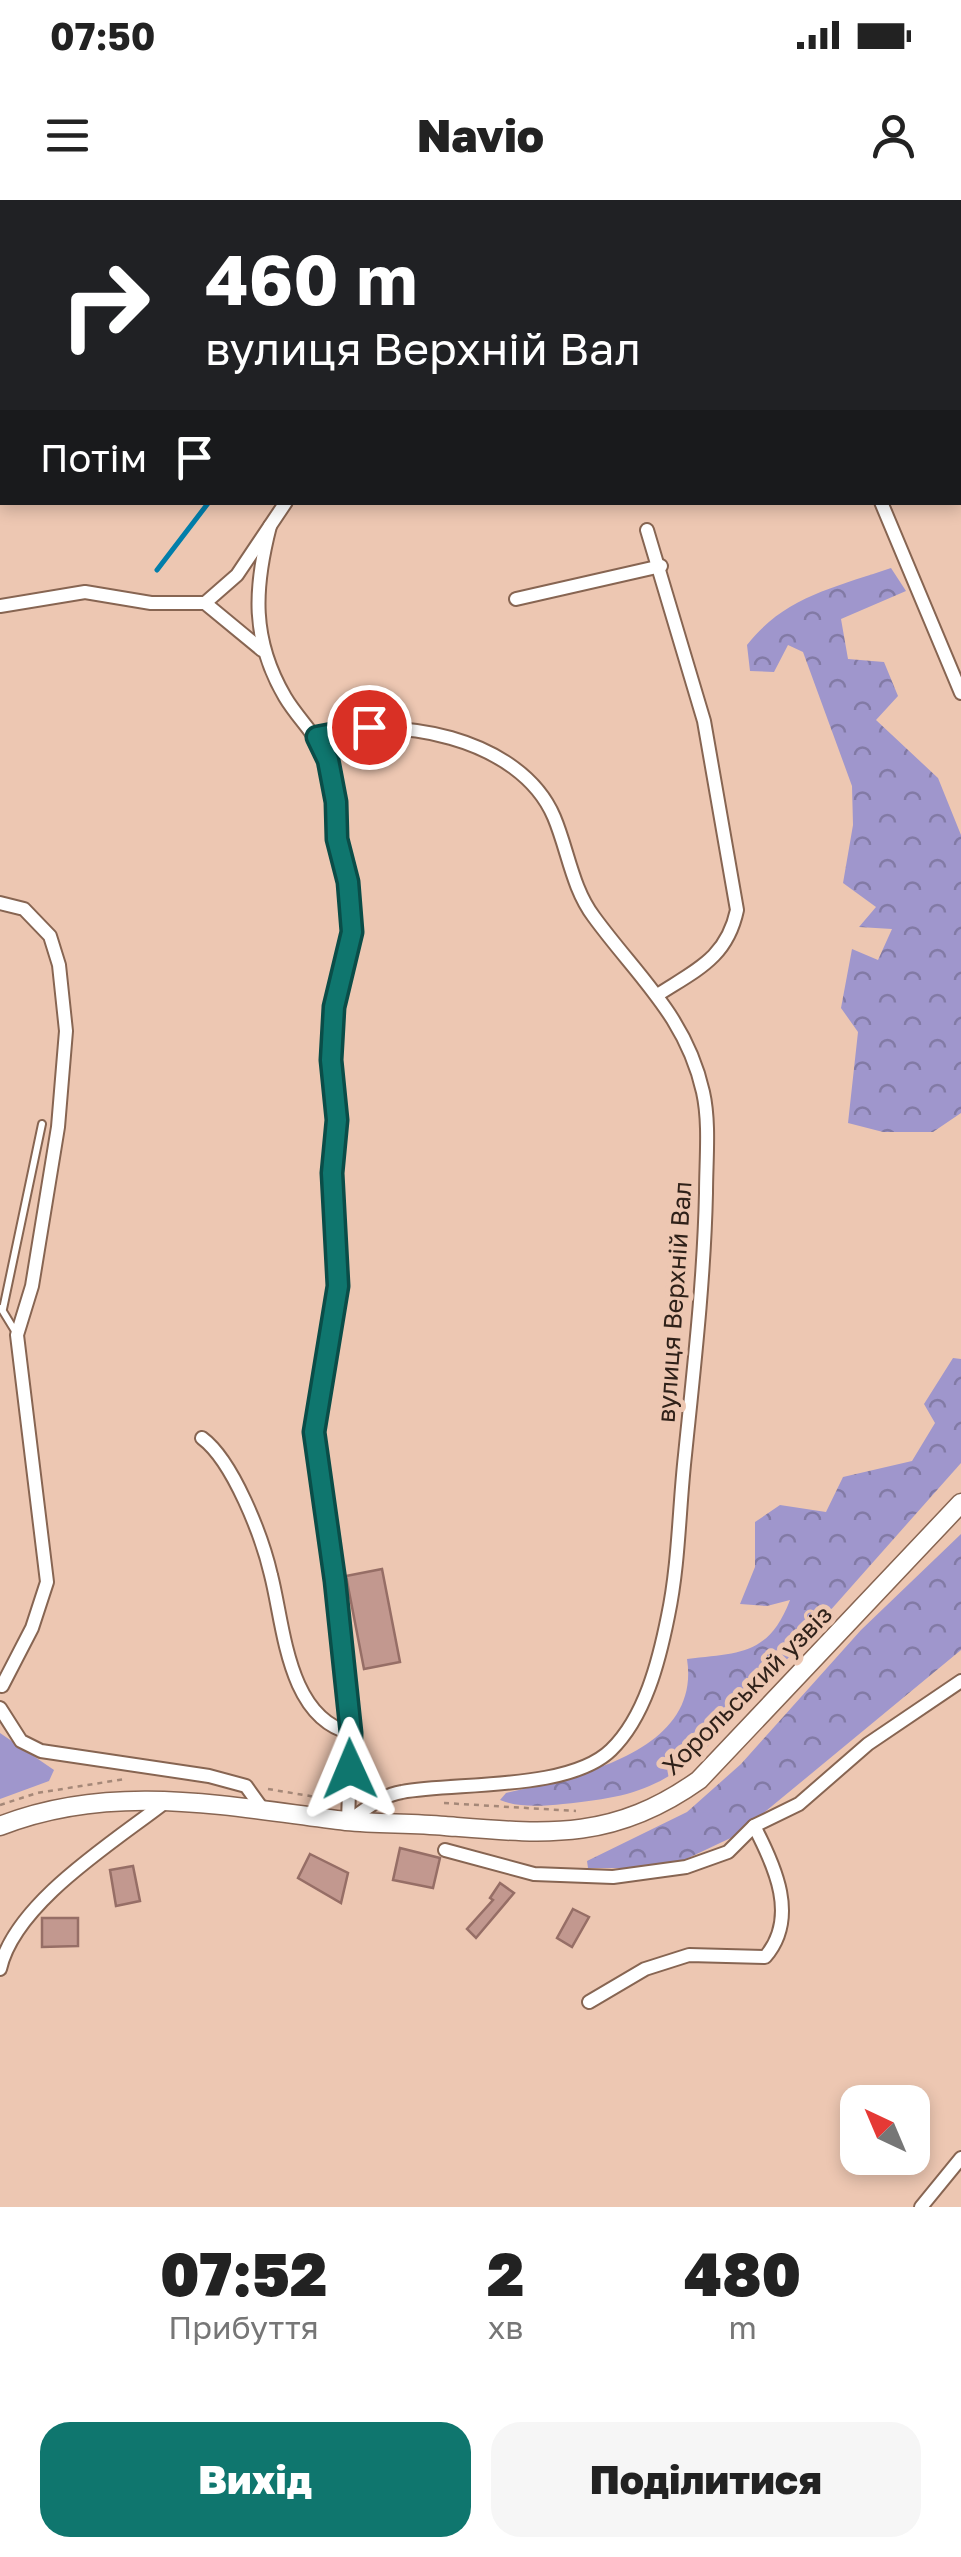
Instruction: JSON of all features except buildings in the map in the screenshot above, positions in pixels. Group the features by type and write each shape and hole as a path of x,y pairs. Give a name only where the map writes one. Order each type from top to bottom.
{"main road":[{"name":"Хорольський узвіз","path":"0,1826 97,1802 168,1799 553,1834 616,1824 659,1806 699,1780 961,1503"}],"street":[{"path":"205,603 237,574 284,505"},
{"path":"882,505 961,693"},
{"path":"270,526 256,580 262,650 285,697 317,737 328,760 352,932 334,1007 331,1060 337,1120 332,1173 338,1286 314,1432 351,1733 348,1813"},
{"path":"647,530 661,566 704,721 737,910 731,936 723,948 659,994"},
{"path":"516,599 661,566"},
{"path":"0,606 86,592 151,603 205,603 262,650"},
{"name":"вулиця Верхній Вал","path":"317,737 369,727 456,740 493,750 520,770 554,816 577,887 593,916 659,994 679,1029 704,1095 704,1281 669,1615 651,1680 624,1735 608,1754 565,1772 500,1786 388,1795 348,1813"},
{"path":"0,903 24,909 50,936 59,965 66,1031 44,1215 32,1286 18,1336 47,1582 32,1628 1,1687"},
{"path":"202,1438 227,1465 270,1569 292,1668 316,1710 340,1730 351,1733"},
{"path":"445,1850 534,1874 613,1877 686,1867 728,1852 754,1826 799,1804 868,1744 961,1681"},
{"path":"0,1708 6,1725 21,1740 41,1751 74,1759 182,1769 246,1786 262,1807"},
{"path":"0,1970 25,1923 65,1880 168,1799"},
{"path":"589,2002 644,1968 689,1956 766,1957 776,1944 782,1905 774,1865 754,1826"},
{"path":"921,2207 961,2158"}],"lane":[{"path":"18,1336 1,1308 42,1124"}],"path":[{"path":"0,1805 37,1793 132,1778"},
{"path":"246,1786 348,1813"},
{"path":"436,1802 586,1811"}],"green space":[{"path":"891,568 906,591 841,619 848,659 884,662 898,696 876,720 938,778 961,835 961,1113 933,1132 883,1132 848,1123 858,1032 841,1008 852,949 878,960 892,929 859,927 876,907 843,883 853,825 852,786 803,652 788,645 774,672 750,671 747,645 777,615 794,605"},
{"path":"953,1358 961,1359 961,1463 718,1737 664,1779 629,1793 548,1805 500,1800 506,1793 564,1779 627,1756 654,1739 674,1718 686,1691 687,1659 750,1648 772,1632 790,1600 767,1606 740,1604 755,1567 755,1522 780,1505 826,1512 843,1477 912,1461 935,1423 924,1404"},
{"path":"961,1534 961,1650 737,1835 684,1860 631,1868 588,1868 587,1861 687,1812 741,1764 861,1630"},
{"path":"0,1733 54,1770 49,1781 0,1799"}],"waterway":[{"path":"157,570 207,505"}],"route":[{"path":"350,1769 351,1733 335,1581 314,1432 338,1286 332,1173 337,1120 331,1060 334,1007 352,932 348,882 337,839 336,802 328,760 317,737 342,729 369,727"}]}
